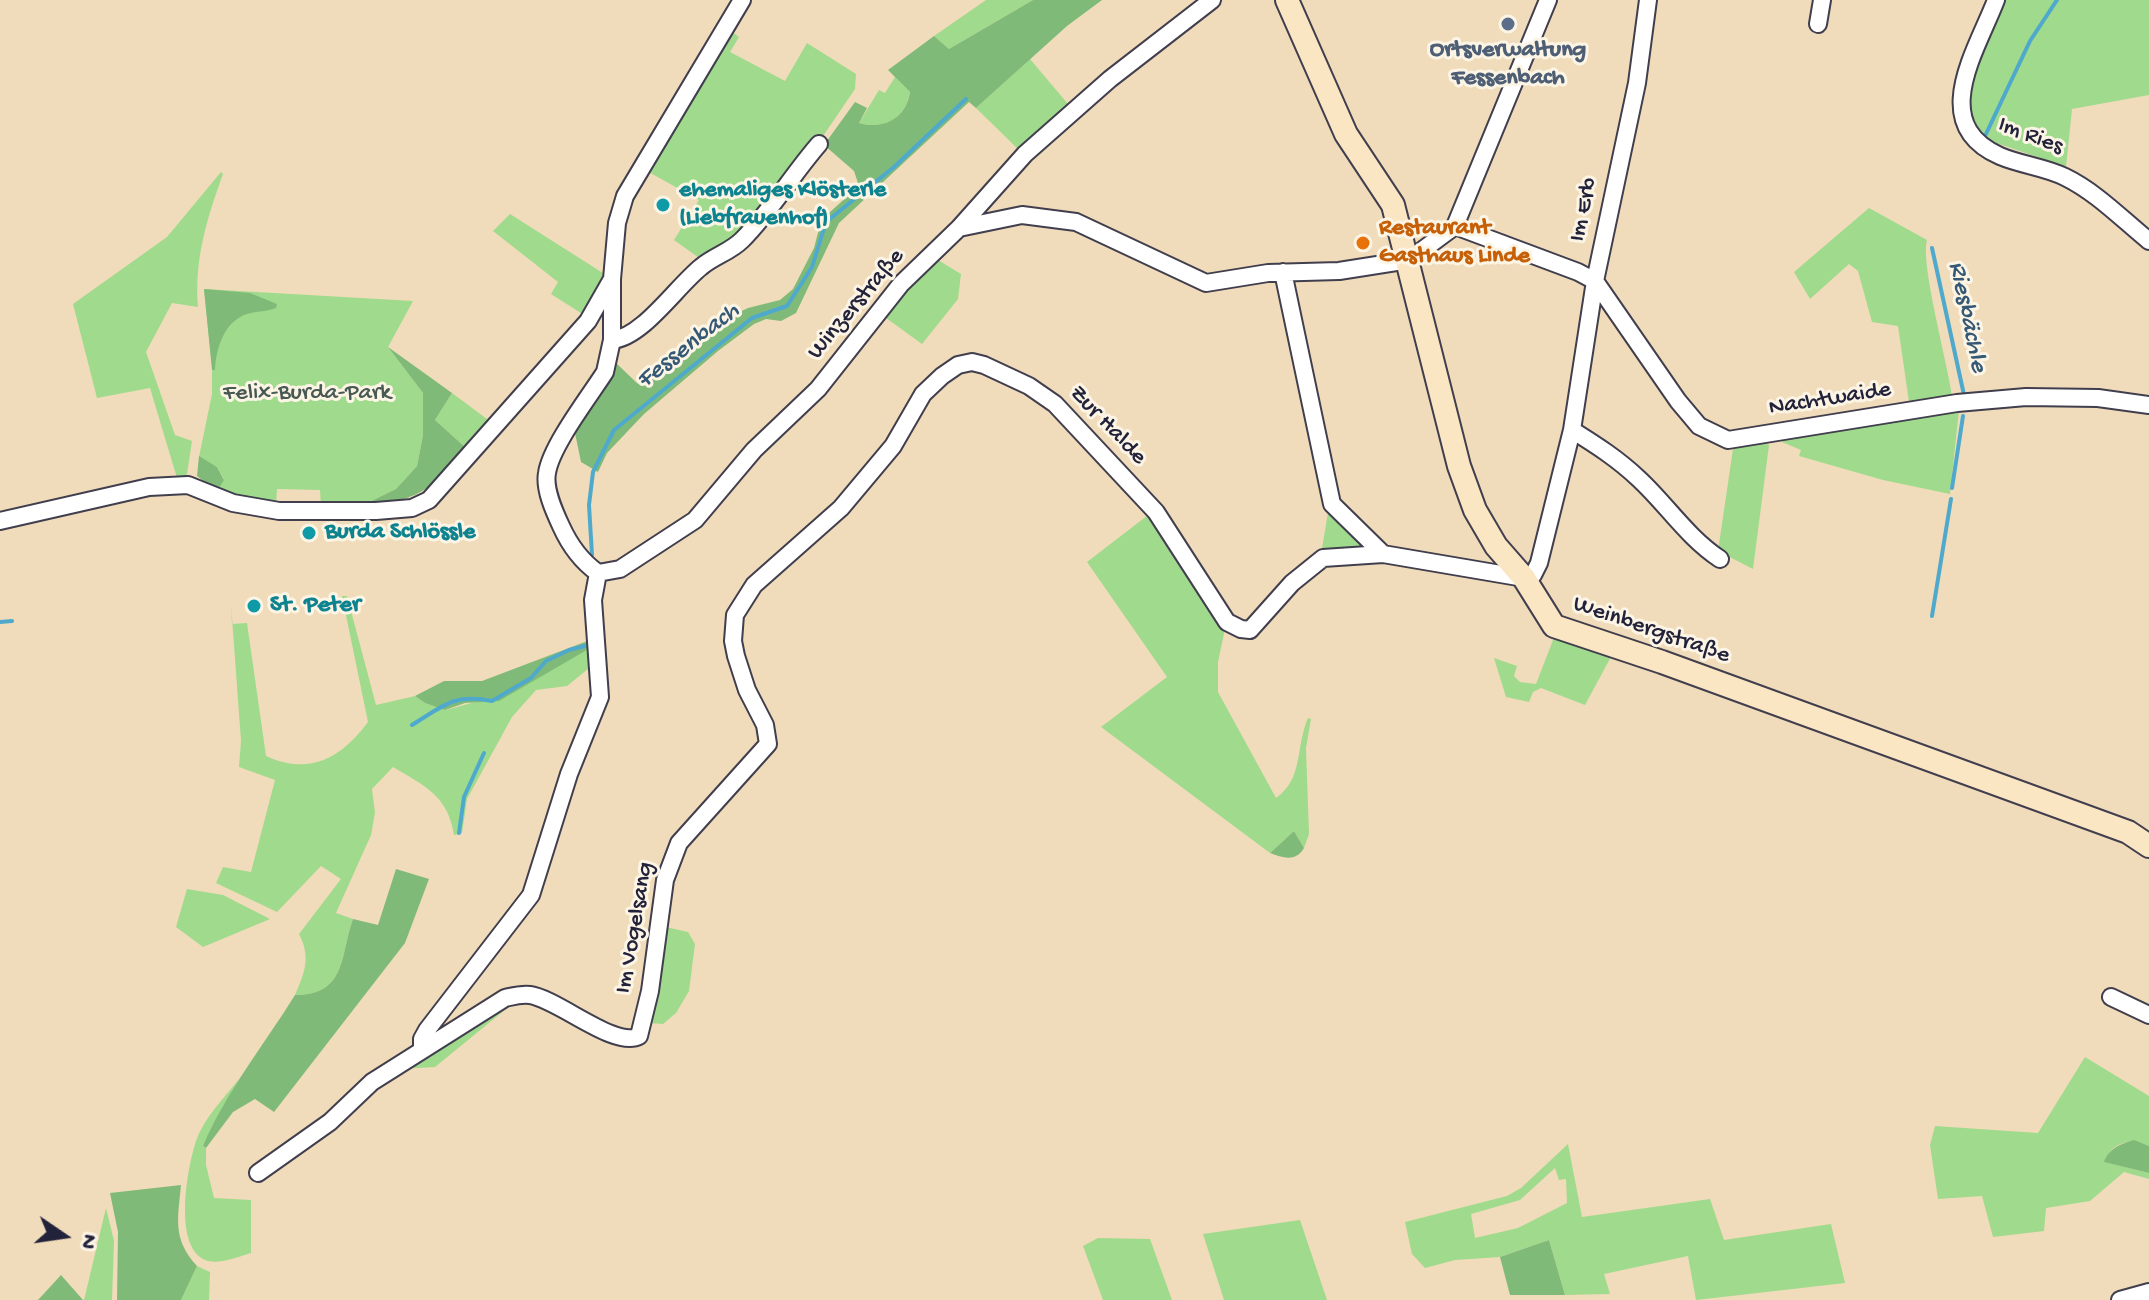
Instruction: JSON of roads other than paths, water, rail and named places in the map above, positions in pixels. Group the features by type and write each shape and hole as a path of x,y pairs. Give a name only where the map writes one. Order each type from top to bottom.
{"street":[{"path":"422,1049 422,1039 427,1030 531,895 569,774 600,697 593,600 598,573 585,564 568,542 552,506 546,475 554,454 605,372 612,340 612,279 617,223 625,196 742,0"},
{"name":"Winzerstraße","path":"598,573 620,569 695,520 754,450 818,389 901,284 959,228 1025,154 1110,79 1212,0"},
{"name":"Weinbergstraße","path":"1287,0 1346,134 1393,205 1459,466 1475,510 1496,546 1524,578 1554,626 1662,662 2128,832 2149,846"},
{"path":"959,228 1022,215 1076,222 1206,283 1283,272 1339,271 1409,260 1455,226 1548,0"},
{"name":"Im Erb","path":"1524,578 1533,575 1539,563 1572,430 1595,281 1637,83 1648,0"},
{"path":"1818,24 1822,0"},
{"name":"Im Ries","path":"1996,0 1965,70 1961,92 1962,110 1968,127 1978,142 2000,156 2063,176 2081,186 2149,241"},
{"path":"588,321 612,340 622,339 641,325 702,265 726,253 742,240 819,144"},
{"path":"1455,226 1595,281"},
{"path":"1283,272 1332,504 1383,554"},
{"path":"0,521 149,487 188,485 233,503 279,511 412,508 429,500 588,321 612,279"},
{"name":"Nachtwaide","path":"1595,281 1678,401 1699,426 1728,440 1957,403 2026,397 2098,398 2149,405"},
{"name":"Zur Halde","path":"754,585 841,508 893,446 923,394 958,365 972,362 1029,386 1055,404 1156,512 1227,622 1241,629 1250,630 1260,622 1292,583 1323,558 1383,554 1524,578"},
{"path":"1572,430 1609,453 1641,480 1700,546 1720,559"},
{"name":"Im Vogelsang","path":"258,1173 330,1122 372,1082 505,998 517,994 533,995 611,1034 632,1040 639,1036 646,1012 670,860 679,843 768,744 765,725 747,690 733,641 735,615 754,585"},
{"path":"2111,997 2149,1015"},
{"path":"2120,1300 2149,1292"}],"waterway":[{"name":"Riesbächle","path":"1985,136 2030,41 2057,0"},
{"name":"Fessenbach","path":"592,555 589,505 593,472 614,430 752,318 787,306 812,267 826,222 894,167 966,99"},
{"name":"Riesbächle","path":"1932,248 1964,395"},
{"path":"1952,488 1963,416"},
{"path":"1932,616 1951,499"},
{"name":"Fessenbach","path":"0,622 12,621"},
{"name":"Fessenbach","path":"412,725 458,700 492,701 531,678 546,661 585,646"},
{"path":"459,833 464,797 484,753"}],"place":[{"name":"Ortsverwaltung Fessenbach","path":"1508,24"},
{"name":"ehemaliges Klösterle (Liebfrauenhof)","path":"663,205"},
{"name":"Restaurant Gasthaus Linde","path":"1363,243"},
{"name":"Burda Schlössle","path":"309,533"},
{"name":"St. Peter","path":"254,606"}],"park label":[{"name":"Felix-Burda-Park","path":"307,394"}]}
